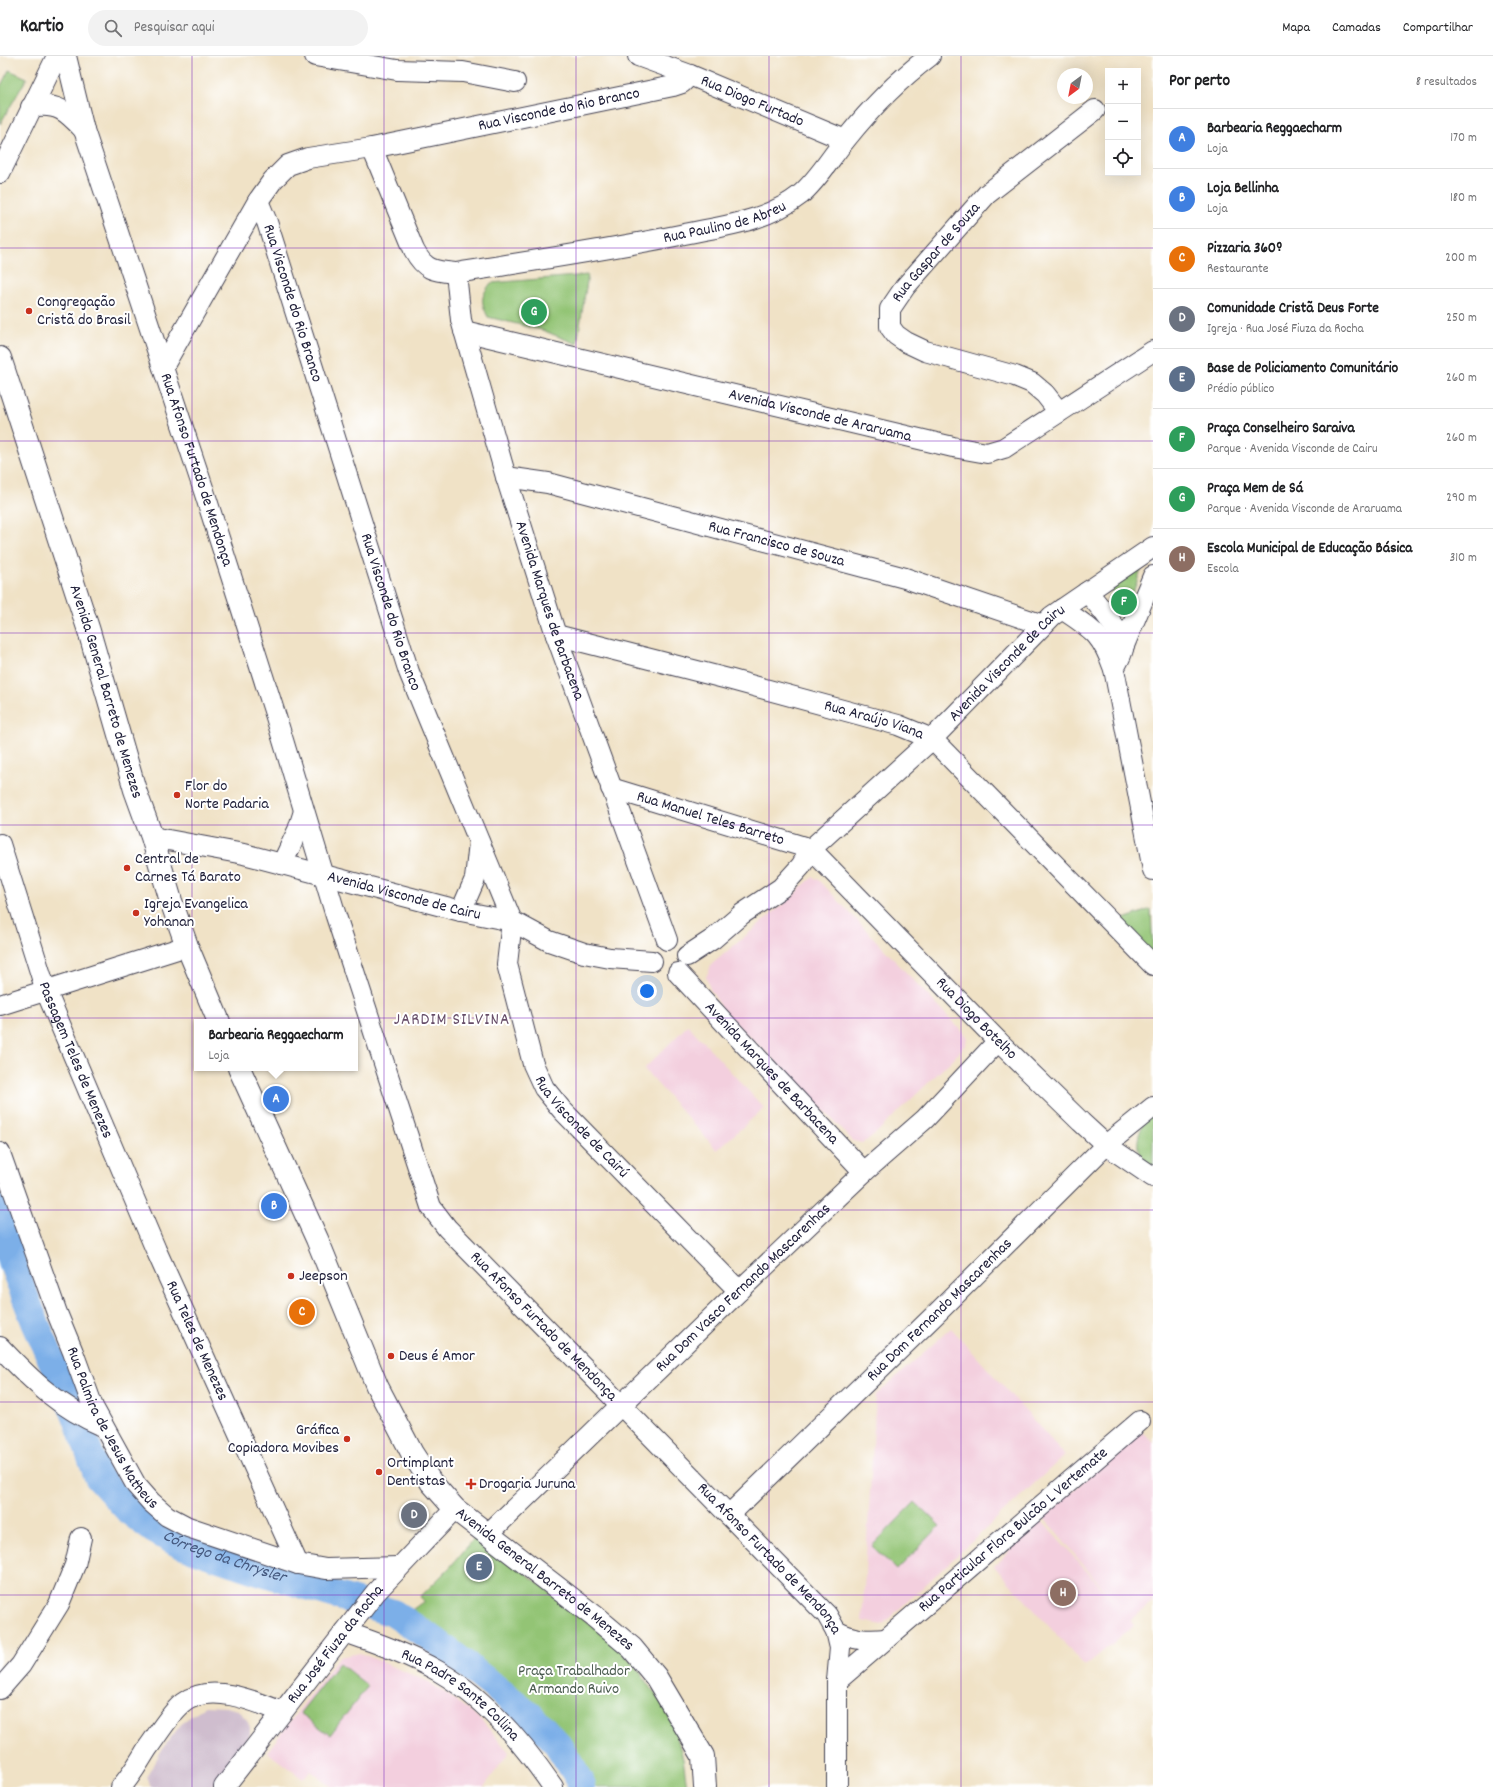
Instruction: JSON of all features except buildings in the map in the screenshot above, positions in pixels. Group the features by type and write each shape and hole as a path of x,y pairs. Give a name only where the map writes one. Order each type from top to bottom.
{"main road":[{"name":"Avenida General Barreto de Menezes","path":"0,358 89,631 136,790 187,946 218,1019"},
{"name":"Avenida General Barreto de Menezes","path":"240,1071 317,1239 377,1386 412,1453 431,1482 454,1509 594,1616 632,1648 656,1676 702,1756 705,1787"}],"street":[{"path":"0,173 57,56"},
{"name":"Rua Afonso Furtado de Mendonça","path":"66,56 84,130 163,367 269,695 336,916 431,1207 447,1228 827,1615 836,1631 840,1648 837,1681 837,1787"},
{"path":"315,56 397,70 463,72 515,82"},
{"name":"Rua Diogo Furtado","path":"638,56 690,74 845,140"},
{"name":"Rua Paulino de Abreu","path":"372,148 418,259 434,271 456,273 614,248 755,219 781,208 801,194 872,107 912,69 930,56"},
{"name":"Rua Visconde do Rio Branco","path":"512,921 480,840 409,672 267,222 258,201 273,180 288,165 308,158 372,148 673,86 682,83 690,74"},
{"name":"Rua Afonso Furtado de Mendonça","path":"31,107 43,105 57,107 67,113 84,130"},
{"name":"Rua Gaspar de Souza","path":"1059,412 1045,394 1032,383 1015,376 925,351 906,342 896,335 890,327 890,309 905,287 987,194 1095,110"},
{"path":"163,367 258,201"},
{"name":"Avenida Marques de Barbacena","path":"456,273 461,320 506,477 556,635 610,788 667,940"},
{"name":"Avenida Visconde de Araruama","path":"464,331 953,447 987,452 1004,448 1153,351"},
{"name":"Rua Francisco de Souza","path":"506,477 548,483 905,578 1043,625"},
{"name":"Avenida Visconde de Cairu","path":"682,965 742,914 763,901 781,876 807,855 932,739 1043,625 1062,609 1153,547"},
{"path":"1114,669 1153,576"},
{"path":"1086,592 1106,614 1118,634 1123,648"},
{"path":"1062,609 1092,629 1101,640 1114,669 1153,870"},
{"name":"Rua Araújo Viana","path":"556,635 732,680 898,725 932,739 1153,965"},
{"name":"Rua Manuel Teles Barreto","path":"610,788 807,855"},
{"path":"282,864 304,811"},
{"name":"Avenida Visconde de Cairu","path":"152,836 244,854 461,911 512,921 549,941 584,953 610,958 652,961"},
{"path":"461,911 475,879 480,840"},
{"name":"Passagem Teles de Menezes","path":"0,844 46,991 166,1270"},
{"name":"Rua Diogo Botelho","path":"807,855 1106,1144 1153,1177"},
{"name":"Rua Visconde de Cairú","path":"512,921 507,964 533,1064 544,1088 562,1110 739,1291"},
{"path":"667,940 672,940 682,946 682,965 669,976 664,975 656,969 652,961 652,955 657,945 667,940"},
{"path":"0,1005 187,946"},
{"name":"Avenida Marques de Barbacena","path":"682,965 864,1172"},
{"name":"Rua Dom Vasco Fernando Mascarenhas","path":"487,1535 620,1405 864,1172 925,1119 998,1041"},
{"path":"1134,1165 1131,1155 1130,1142 1132,1130 1145,1113"},
{"name":"Rua Dom Fernando Mascarenhas","path":"729,1515 940,1310 1106,1144 1145,1113"},
{"name":"Rua Palmira de Jesus Matheus","path":"0,1153 57,1314 93,1407 94,1422 136,1485 151,1502 167,1516 188,1527 298,1564 326,1569 398,1567"},
{"name":"Rua Teles de Menezes","path":"166,1270 298,1564"},
{"path":"0,1347 20,1369 46,1393 94,1422"},
{"name":"Rua Particular Flora Bulcão L Vertemate","path":"837,1681 1140,1421"},
{"name":"Rua José Fiuza da Rocha","path":"224,1787 376,1592 398,1567 412,1556 454,1509"},
{"path":"0,1689 21,1665 59,1604 75,1565 81,1538"},
{"path":"836,1631 849,1638 861,1640 886,1639"},
{"name":"Rua Padre Sante Collina","path":"345,1632 391,1648 417,1660 459,1685 491,1712 535,1761 553,1787"},
{"path":"124,1786 162,1728 183,1703 198,1696 216,1694 240,1696 282,1712"}],"shaded area":[{"path":"813,877 819,880 967,1037 966,1044 954,1058 871,1138 862,1143 853,1141 783,1068 723,1010 710,989 706,977 712,964 794,895"},
{"path":"688,1025 764,1108 717,1150 644,1069"},
{"path":"951,1328 1065,1455 882,1625 862,1621 876,1395"},
{"path":"1140,1430 1153,1443 1153,1602 1131,1620 1135,1625 1085,1666 994,1566 1040,1519 1117,1605 1043,1517"},
{"path":"360,1653 429,1682 480,1719 509,1752 484,1787 332,1787 311,1771 303,1779 267,1752 339,1657"},
{"path":"205,1706 226,1707 238,1710 247,1720 250,1727 250,1735 212,1787 151,1787 147,1776 163,1748 183,1722"}],"green space":[{"path":"9,70 27,78 0,124 0,87"},
{"path":"588,275 577,344 542,330 488,317 484,307 484,295 491,283"},
{"path":"1144,561 1125,616 1111,588"},
{"path":"1151,909 1153,955 1121,920"},
{"path":"1153,1112 1153,1174 1142,1161 1139,1152 1138,1139 1142,1127"},
{"path":"915,1502 940,1526 897,1570 872,1546"},
{"name":"Praça Trabalhador Armando Ruivo","path":"477,1535 611,1640 637,1668 660,1700 674,1727 683,1758 687,1787 587,1787 584,1778 559,1741 533,1718 503,1686 455,1645 409,1612 424,1601 420,1597 451,1566"},
{"path":"339,1663 368,1686 330,1735 300,1713"}],"waterway":[{"name":"Córrego da Chrysler","path":"0,1209 12,1262 35,1322 78,1421 98,1477 129,1511 154,1530 181,1545 393,1613 437,1642 529,1714 556,1742 580,1780 581,1787"}],"place":[{"name":"Congregação Cristã do Brasil","path":"29,311"},
{"name":"Praça Mem de Sá","path":"534,312"},
{"name":"Praça Conselheiro Saraiva","path":"1124,602"},
{"name":"Flor do Norte Padaria","path":"177,795"},
{"name":"Central de Carnes Tá Barato","path":"127,868"},
{"name":"Igreja Evangelica Yohanan","path":"136,913"},
{"name":"Barbearia Reggaecharm","path":"276,1099"},
{"name":"Loja Bellinha","path":"274,1206"},
{"name":"Jeepson","path":"291,1276"},
{"name":"Pizzaria 360º","path":"302,1312"},
{"name":"Deus é Amor","path":"391,1356"},
{"name":"Gráfica Copiadora Movibes","path":"347,1439"},
{"name":"Ortimplant Dentistas","path":"379,1472"},
{"name":"Drogaria Juruna","path":"471,1484"},
{"name":"Comunidade Cristã Deus Forte","path":"414,1515"},
{"name":"Base de Policiamento Comunitário","path":"479,1567"},
{"name":"Escola Municipal de Educação Básica","path":"1063,1593"}],"district":[{"name":"JARDIM SILVINA","path":"452,1021"}]}
